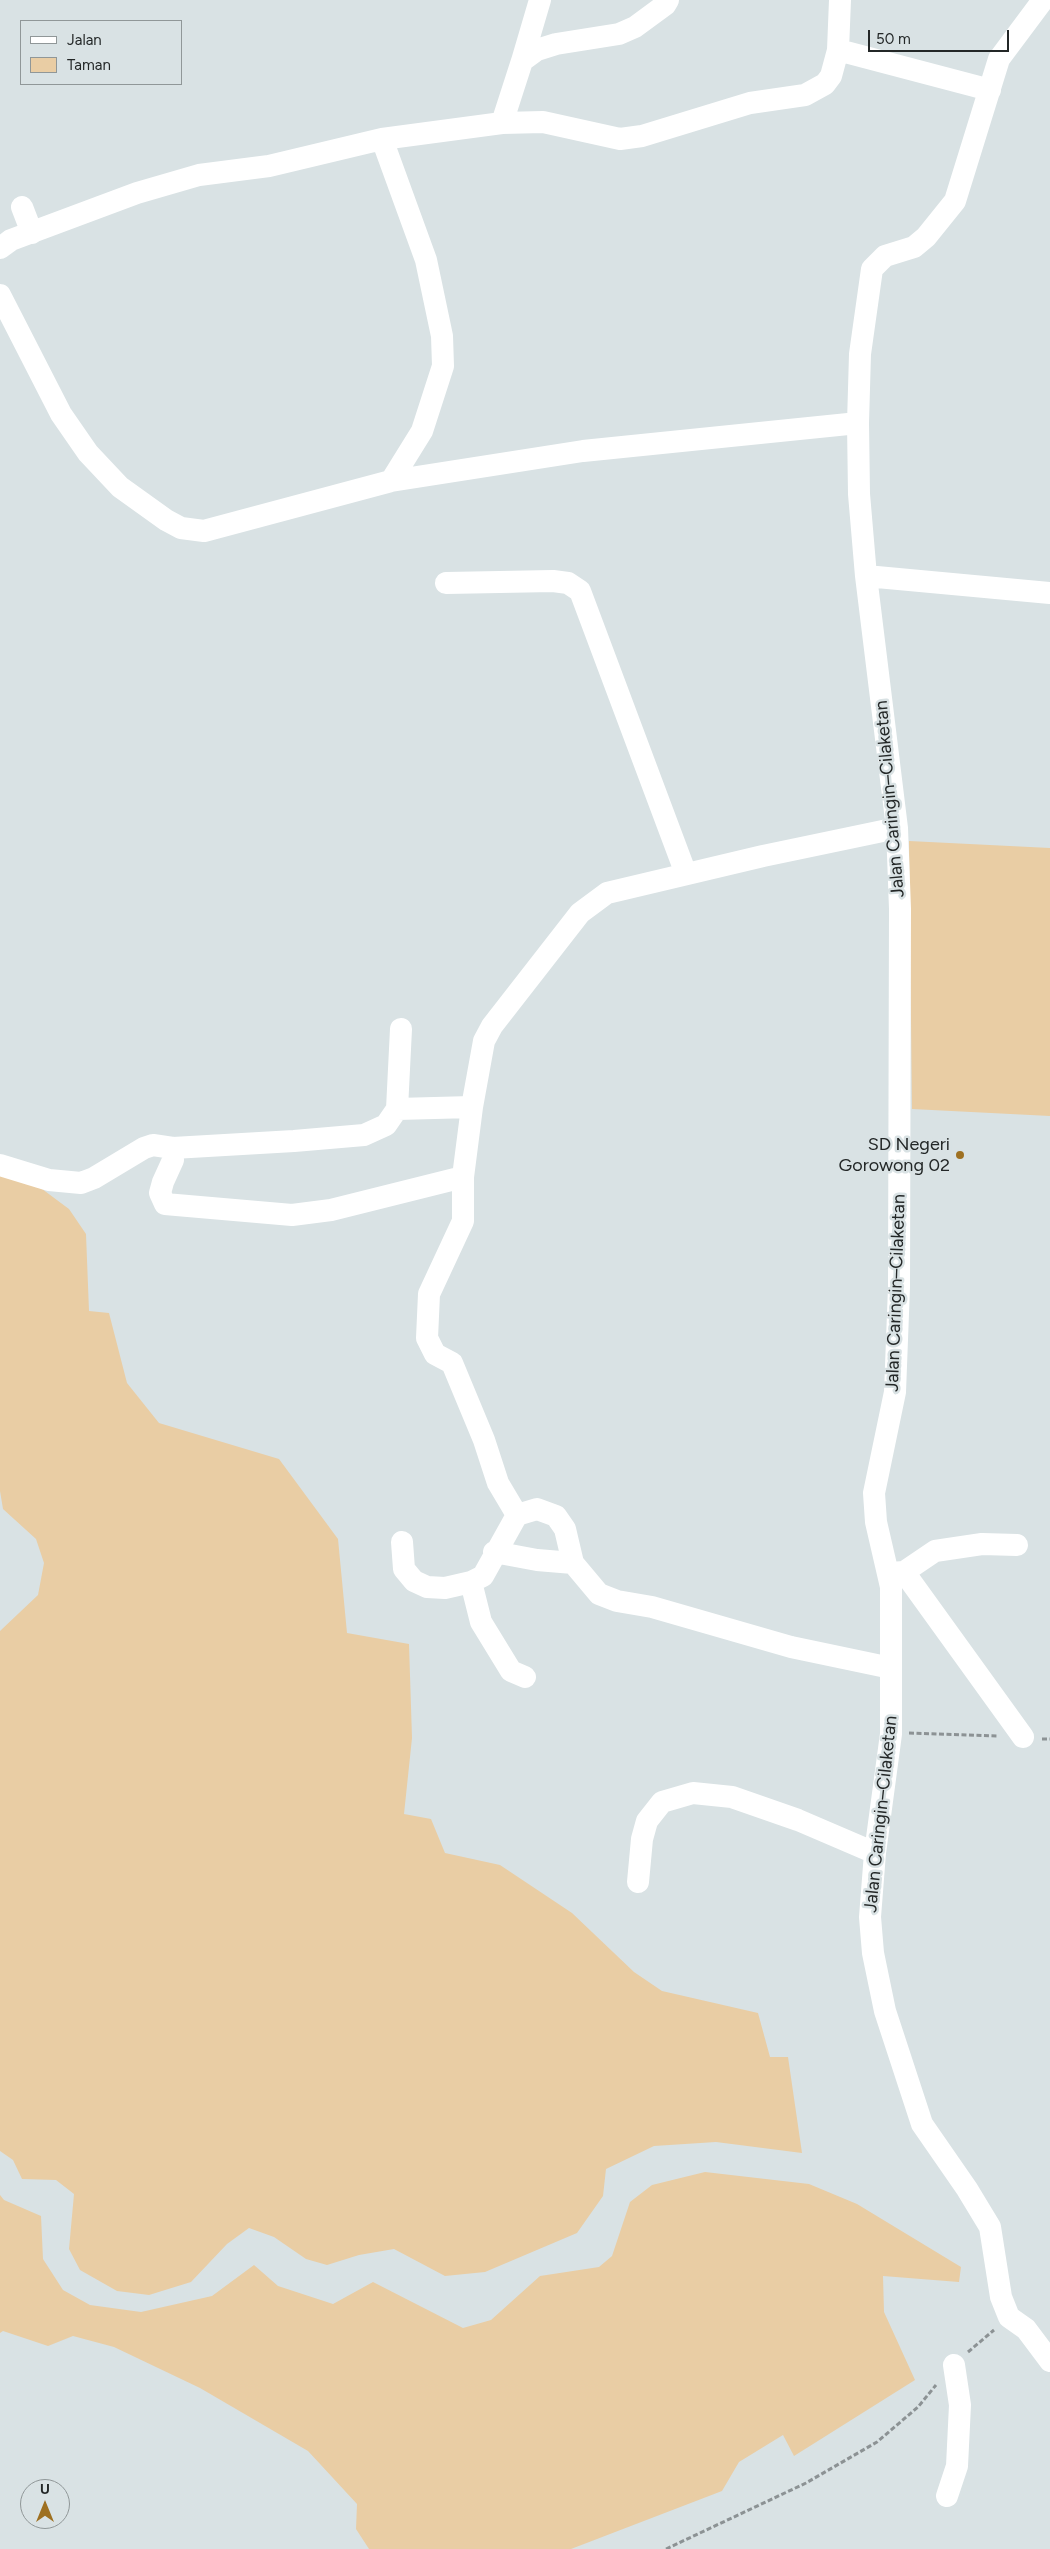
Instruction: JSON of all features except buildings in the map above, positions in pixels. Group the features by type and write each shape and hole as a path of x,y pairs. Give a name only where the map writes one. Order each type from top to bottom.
{"street":[{"path":"502,123 540,0"},
{"path":"522,61 537,50 556,44 619,34 635,27 665,5 668,0"},
{"path":"0,248 11,240 137,194 199,175 269,166 382,139 502,123 542,122 620,139 642,136 750,103 805,95 825,84 831,76 838,50 840,0"},
{"name":"Jalan Caringin–Cilaketan","path":"1009,2317 1001,2297 990,2227 967,2189 922,2124 886,2010 873,1953 870,1917 875,1853 891,1734 891,1668 896,1572 876,1522 874,1493 895,1392 899,1287 900,909 897,828 866,576 859,494 858,423 860,354 872,269 885,256 914,247 926,237 955,201 999,59 1043,0"},
{"path":"838,50 990,90"},
{"path":"382,139 426,260 442,336 443,366 422,431 391,481"},
{"path":"22,206 32,233"},
{"path":"0,295 61,414 88,453 120,487 166,520 182,528 204,531 391,481 583,451 858,423"},
{"path":"866,576 1050,593"},
{"path":"446,583 553,581 568,583 580,591 586,602 686,874"},
{"path":"517,1515 498,1483 484,1440 452,1363 436,1354 427,1338 429,1294 462,1221 464,1176 472,1107 484,1042 492,1026 580,913 607,893 897,828"},
{"path":"0,1164 49,1180 81,1183 94,1178 144,1148 153,1145 173,1148 364,1135 386,1124 398,1109 401,1029"},
{"path":"398,1109 472,1107"},
{"path":"173,1148 173,1160 162,1182 160,1193 165,1204 173,1206 292,1215 331,1210 464,1176"},
{"path":"402,1542 404,1569 414,1581 427,1587 445,1588 471,1582 483,1576 494,1552 517,1515 537,1509 556,1516 565,1529 573,1563 600,1594 617,1601 652,1607 791,1647 891,1668"},
{"path":"1017,1545 982,1544 935,1551 896,1572 1023,1737"},
{"path":"494,1552 537,1560 573,1563"},
{"path":"471,1582 481,1622 511,1671 525,1677"},
{"path":"638,1882 642,1839 647,1821 662,1802 694,1793 732,1797 798,1820 875,1853"},
{"path":"1009,2317 1026,2329 1050,2361"},
{"path":"947,2496 957,2466 960,2405 954,2365"}],"path":[{"path":"891,1734 1050,1739"},
{"path":"666,2549 806,2483 877,2442 918,2407 954,2365 1009,2317"}],"green space":[{"path":"909,841 1050,848 1050,1116 912,1109"},
{"path":"0,1166 30,1180 69,1209 86,1234 89,1311 109,1313 127,1383 159,1423 279,1459 338,1539 347,1633 409,1644 412,1738 404,1814 431,1819 445,1853 500,1865 572,1913 634,1972 662,1991 758,2013 770,2057 788,2057 802,2153 716,2142 654,2146 606,2169 603,2196 577,2233 485,2272 445,2276 394,2249 359,2255 327,2265 306,2259 274,2237 249,2228 227,2244 191,2282 149,2295 117,2291 80,2270 69,2249 74,2194 56,2180 22,2179 13,2160 0,2151 0,1631 38,1595 44,1563 36,1539 3,1509 0,1491"},
{"path":"705,2172 809,2184 857,2204 961,2267 959,2282 883,2276 884,2312 915,2380 794,2456 783,2435 739,2462 722,2491 571,2549 369,2549 356,2529 357,2504 308,2451 200,2388 114,2347 73,2336 48,2346 3,2331 0,2333 0,2195 4,2200 41,2216 43,2259 63,2290 90,2305 141,2312 212,2296 254,2265 278,2286 333,2304 373,2282 463,2328 491,2320 540,2276 599,2267 612,2256 630,2202 652,2185"}],"place":[{"name":"SD Negeri Gorowong 02","path":"960,1155"}]}
